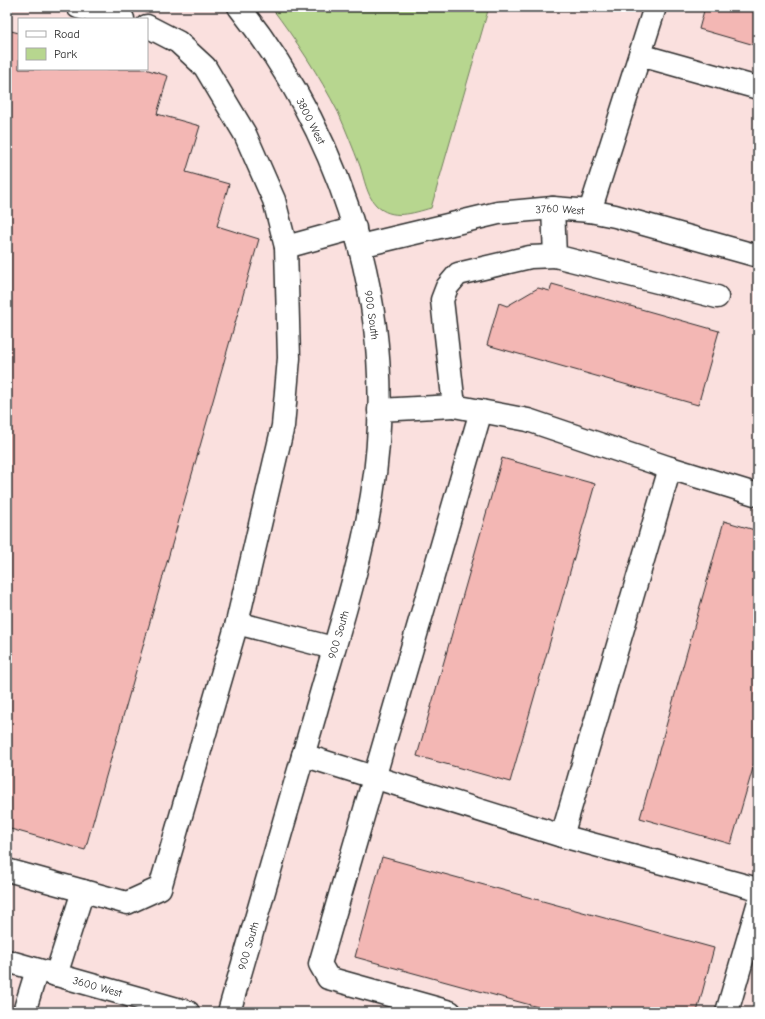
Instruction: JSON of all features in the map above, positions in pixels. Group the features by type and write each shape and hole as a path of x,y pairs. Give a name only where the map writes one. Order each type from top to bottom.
{"street":[{"path":"78,7 119,18"},
{"path":"126,7 137,18"},
{"name":"3800 West","path":"239,7 288,76 307,111 342,189 358,237"},
{"path":"590,211 655,7"},
{"path":"7,870 127,903 160,888 237,623 283,426 289,358 286,246 274,200 248,140 205,67 178,42 148,27"},
{"path":"640,55 758,88"},
{"path":"553,208 555,256"},
{"name":"3760 West","path":"286,246 358,237 498,213 553,208 590,211 633,221 758,256"},
{"name":"900 South","path":"229,1012 334,648 368,520 376,465 379,410 376,338 358,237"},
{"path":"454,406 442,300 447,287 458,274 530,257 555,256 717,297"},
{"path":"379,410 454,406 528,420 670,468 758,495"},
{"path":"450,1012 328,978 320,964 481,411"},
{"path":"562,836 670,468"},
{"path":"237,623 334,648"},
{"path":"303,755 562,836 758,889"},
{"path":"24,1012 46,972 83,891"},
{"path":"728,1012 758,905"},
{"name":"3600 West","path":"7,961 46,972 151,1007 188,1012"}],"shaded area":[{"path":"7,7 758,7 758,1012 7,1012"}],"green space":[{"path":"271,7 489,7 431,208 410,213 396,214 382,210 376,205 368,192 360,166 338,112 307,58"}],"building":[{"path":"705,7 758,7 758,46 699,29"},
{"path":"7,30 18,33 18,70 148,70 168,76 157,114 200,126 186,172 229,184 217,226 259,239 85,850 7,828"},
{"path":"552,284 719,331 698,405 487,345 499,303 507,306 538,288 550,291"},
{"path":"502,458 595,484 510,782 417,756"},
{"path":"724,521 758,531 758,751 731,844 640,818"},
{"path":"382,857 714,948 697,1012 556,1012 355,957"}]}
